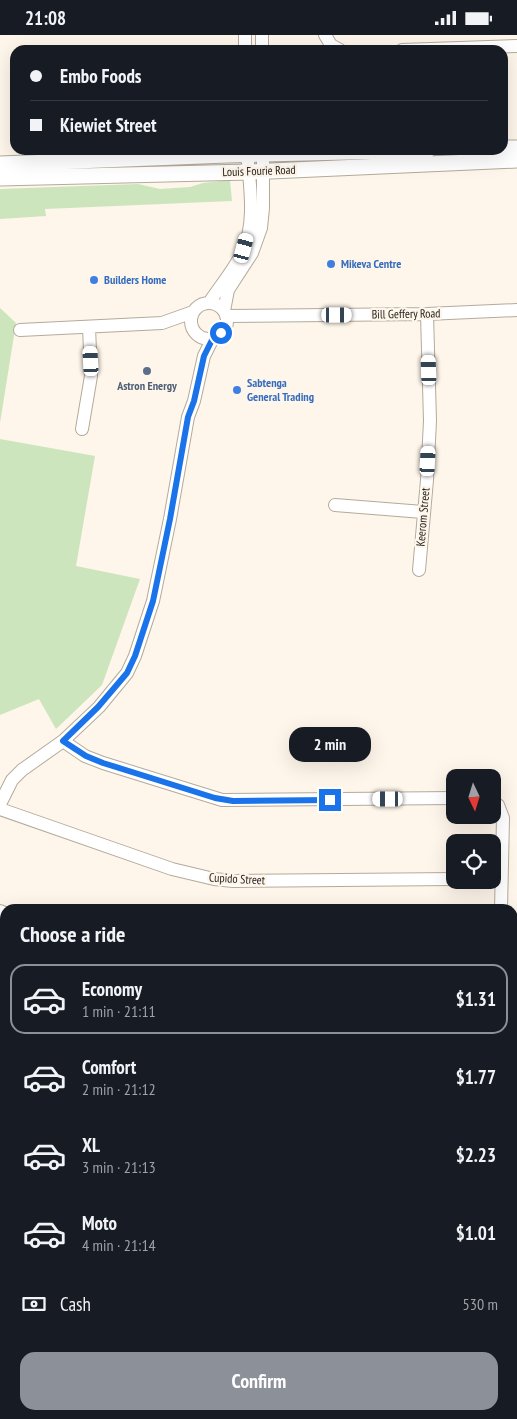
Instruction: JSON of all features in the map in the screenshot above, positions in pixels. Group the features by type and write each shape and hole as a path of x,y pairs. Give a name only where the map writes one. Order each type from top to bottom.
{"main road":[{"name":"Louis Fourie Road","path":"0,164 203,155"},
{"name":"Louis Fourie Road","path":"0,178 256,172 517,160"}],"street":[{"path":"0,804 12,780 22,770 63,741 98,707 127,673 135,656 153,601 188,417 194,401 204,356 213,338 221,333 228,290 252,253 261,228 264,208 256,172 249,155"},
{"path":"209,303 244,248 250,227 256,172 262,155"},
{"path":"20,330 162,323 193,312 202,304 209,303 216,304 225,317"},
{"name":"Bill Geffery Road","path":"225,317 427,314 517,310"},
{"path":"188,417 187,401 197,353 195,331 191,323 193,312"},
{"name":"Keerom Street","path":"419,570 430,421 427,314"},
{"path":"162,323 195,331 207,338 213,338"},
{"path":"82,429 90,376 89,327"},
{"path":"335,505 423,512"},
{"path":"63,741 86,756 103,763 222,799 446,799"},
{"name":"Cupido Street","path":"0,809 172,869 214,879 242,881 446,879"},
{"path":"501,814 503,818 501,838"},
{"path":"498,889 500,904"}],"green space":[{"path":"230,180 232,201 45,209 46,216 0,219 0,189 138,184 160,189 190,187 203,183"},
{"path":"0,308 16,323 0,423"},
{"path":"0,439 95,456 76,566 140,579 102,685 56,729 39,699 0,715"}],"place":[{"name":"Mikeva Centre","path":"331,264"},
{"name":"Builders Home","path":"94,280"},
{"name":"Astron Energy","path":"147,371"},
{"name":"Sabtenga General Trading","path":"237,390"}],"route":[{"path":"221,333 213,338 204,356 182,445 170,519 153,601 135,656 127,673 98,707 63,741 86,756 103,763 215,798 233,801 330,800"}]}
